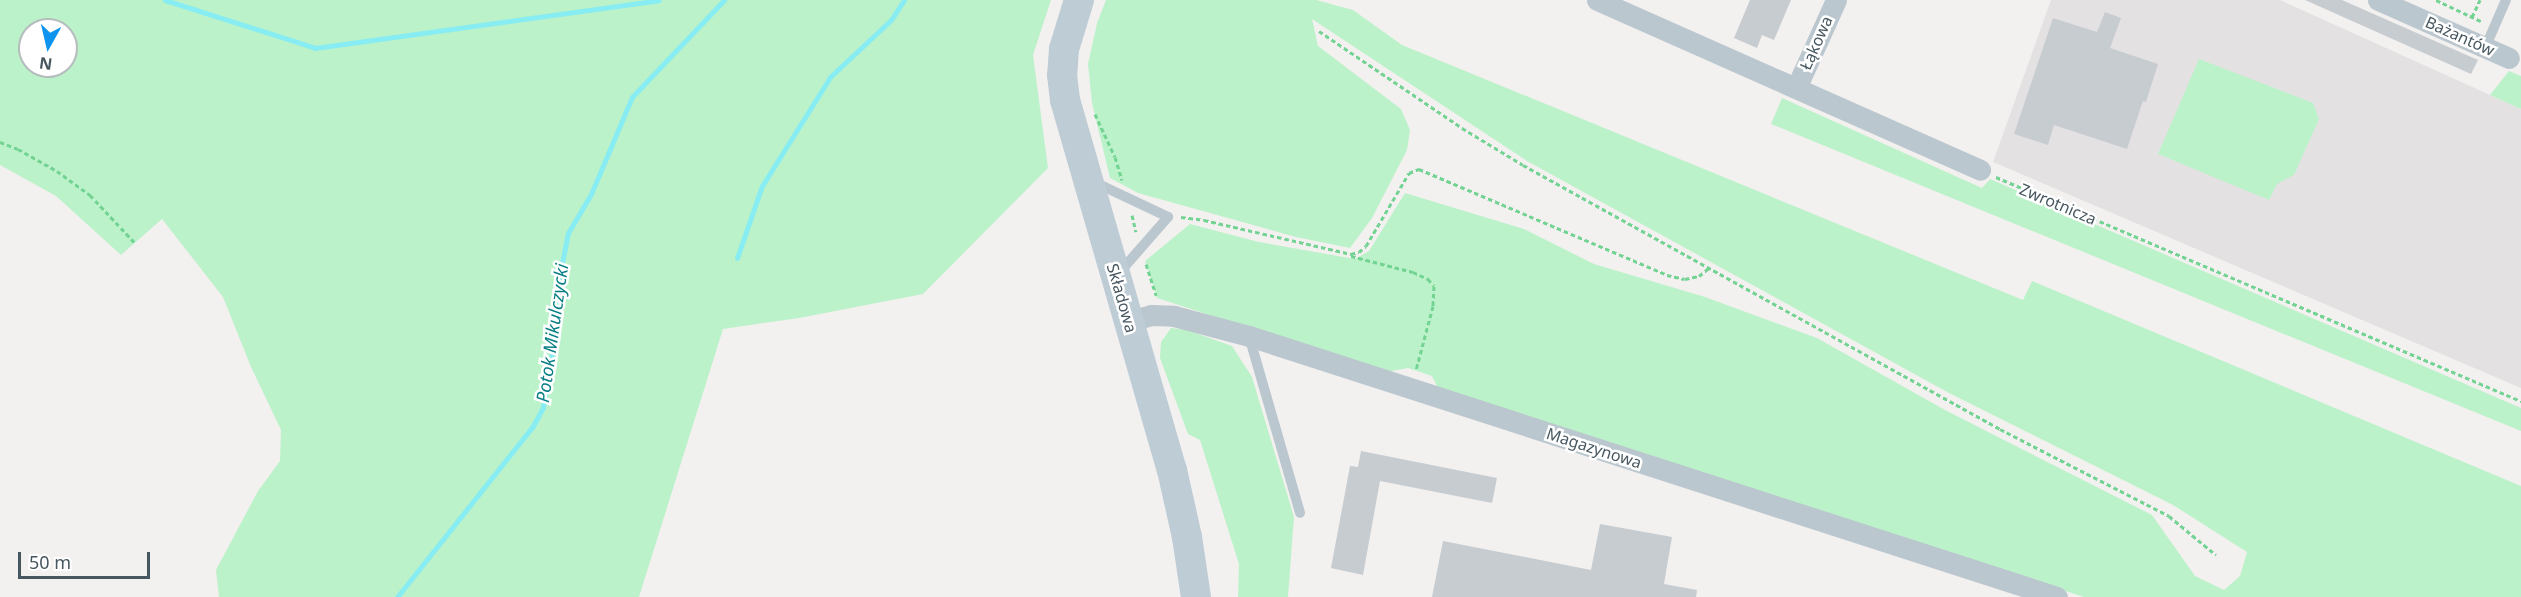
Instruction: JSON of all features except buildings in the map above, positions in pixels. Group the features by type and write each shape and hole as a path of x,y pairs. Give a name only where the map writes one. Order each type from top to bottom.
{"main road":[{"name":"Składowa","path":"1079,0 1066,40 1062,75 1069,118 1178,493 1196,597"}],"street":[{"path":"1597,0 1797,86 1980,170"},
{"name":"Łąkowa","path":"1797,86 1836,0"},
{"name":"Bażantów","path":"2378,0 2509,58"},
{"name":"Magazynowa","path":"1129,321 1162,315 1186,318 1249,336 2057,597"}],"lane":[{"path":"2485,48 2506,0"},
{"path":"1086,177 1168,217 1116,276"},
{"path":"1249,336 1300,513"}],"path":[{"path":"2436,0 2495,26"},
{"path":"2472,17 2480,0"},
{"path":"1319,31 1493,147 2000,429 2169,516 2216,555"},
{"path":"1092,107 1115,157 1162,315"},
{"path":"0,142 18,149 57,171 90,195 135,243"},
{"path":"1340,253 1359,252 1366,246 1409,173 1419,169 1667,275 1685,279 1699,276 1708,268"},
{"name":"Zwrotnicza","path":"1980,170 2521,401"},
{"path":"1168,217 1204,220 1413,272 1428,279 1434,286 1433,306 1411,388"}],"shaded area":[{"path":"2051,0 2280,0 2521,109 2521,388 1993,162"}],"green space":[{"path":"0,0 1051,0 1033,55 1048,168 923,294 799,318 723,329 639,597 219,597 216,570 258,491 280,461 281,430 251,367 223,297 162,219 121,255 56,196 0,165"},
{"path":"1106,0 1316,0 1353,10 1402,45 2023,300 2032,281 2521,486 2521,597 2084,597 1438,388 1432,376 1408,368 1386,372 1157,298 1145,261 1190,224 1259,242 1355,259 1369,251 1405,193 1524,229 1594,264 1705,297 1817,338 1945,410 2152,515 2195,576 2224,590 2240,576 2247,552 2173,505 1949,393 1527,161 1312,19 1318,46 1401,109 1410,130 1407,150 1372,218 1350,248 1296,237 1138,193 1110,178 1092,103 1088,64 1097,23"},
{"path":"2199,59 2313,103 2319,119 2294,175 2277,184 2269,200 2158,154"},
{"path":"2509,71 2521,76 2521,109 2490,95"},
{"path":"1782,98 1982,188 1990,179 2521,408 2521,431 1771,124"},
{"path":"1171,328 1187,330 1232,346 1252,377 1294,517 1288,597 1238,597 1239,564 1200,440 1188,434 1160,358 1161,342"}],"waterway":[{"path":"165,0 315,48 659,0"},
{"name":"Potok Mikulczycki","path":"397,597 533,426 543,407 554,341 555,299 568,233 591,194 632,97 724,0"},
{"path":"737,258 762,186 830,77 891,20 904,0"}]}
